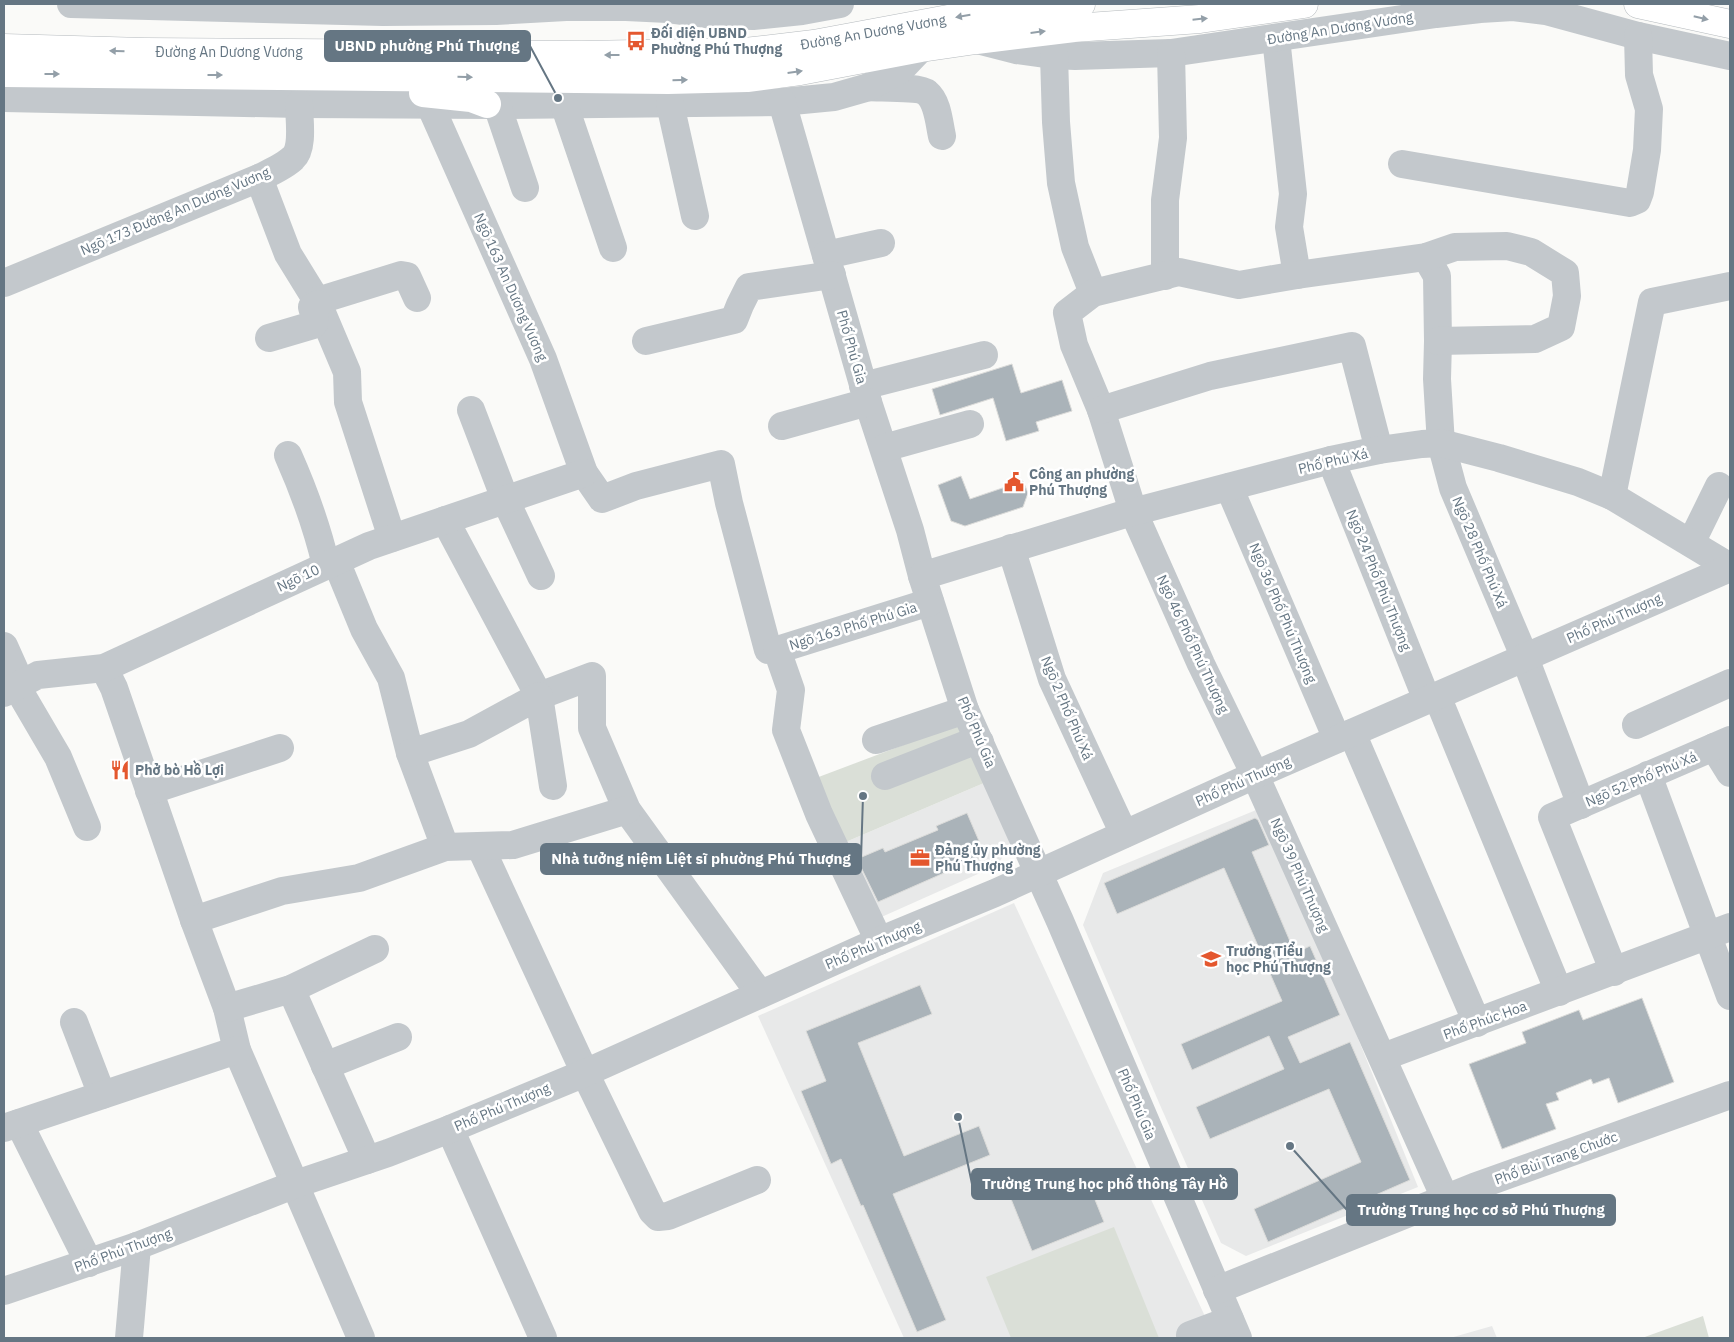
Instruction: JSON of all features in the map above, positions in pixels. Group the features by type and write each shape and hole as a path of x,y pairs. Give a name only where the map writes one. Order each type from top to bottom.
{"main road":[{"name":"Đường An Dương Vương","path":"4,73 144,63 745,52 814,44 986,12 1081,4"},
{"name":"Đường An Dương Vương","path":"4,48 144,63 319,76 668,80 747,78 800,71 921,48 976,40 1074,28 1200,19 1304,4"},
{"path":"1638,4 1730,24"},
{"path":"319,76 348,88 361,91 420,93 471,98 492,104"}],"street":[{"path":"71,4 383,12 626,7 668,9 714,15 753,16 802,11 840,4"},
{"name":"Đường An Dương Vương","path":"976,40 1016,50 1054,55 1171,53 1436,14 1513,7 1546,11 1638,36 1730,56"},
{"path":"1402,164 1630,203 1637,200 1647,150 1649,109 1640,75 1638,36"},
{"path":"1276,38 1293,194 1289,227 1297,275"},
{"name":"Đường An Dương Vương","path":"4,98 299,104 670,104 782,102 834,97 869,87 900,70 921,48"},
{"path":"1165,276 1165,200 1172,138 1171,53"},
{"path":"1054,55 1056,122 1061,182 1075,247 1093,293 1179,272 1239,285 1426,257 1456,247 1507,246 1531,252 1565,273 1567,296 1561,327 1535,339 1438,341"},
{"path":"869,87 917,88 926,92 932,100 942,136"},
{"name":"Phố Phú Gia","path":"782,102 865,394 910,530 922,576 965,710 1039,873 1102,996 1234,1329"},
{"name":"Ngõ 173 Đường An Dương Vương","path":"4,283 259,178 293,158 298,152 299,144 299,104"},
{"name":"Ngõ 163 An Dương Vương","path":"430,104 543,359 584,473 602,499 636,486 721,464 729,503 768,650 777,650"},
{"path":"492,104 526,188"},
{"path":"564,104 613,248"},
{"path":"670,104 695,216"},
{"path":"259,178 288,254 317,303 347,372 348,402 392,538"},
{"path":"646,341 734,320 749,287 829,265 881,243"},
{"name":"Ngõ 28 Phố Phú Xá","path":"1426,257 1437,276 1437,379 1441,443 1452,488 1524,658 1580,805"},
{"path":"269,338 313,325 312,307 317,303 401,275 407,276 417,298"},
{"path":"1612,496 1652,302 1730,286"},
{"name":"Ngõ 46 Phố Phú Thượng","path":"1093,293 1067,313 1074,345 1100,410 1133,512 1201,664 1255,775"},
{"path":"1100,410 1210,376 1352,346 1379,450"},
{"path":"782,426 865,394 984,355"},
{"path":"471,410 505,500 540,576"},
{"path":"884,448 970,424"},
{"name":"Phố Phú Xá","path":"922,576 1133,512 1229,486 1379,450 1441,443 1569,479 1612,496 1730,567"},
{"path":"288,455 331,563 391,678 410,753 445,847"},
{"name":"Ngõ 24 Phố Phú Thượng","path":"1331,460 1559,992"},
{"name":"Ngõ 10","path":"14,688 38,675 104,668 369,546 584,473"},
{"name":"Ngõ 36 Phố Phú Thượng","path":"1229,486 1477,1023"},
{"path":"1691,543 1719,486"},
{"path":"445,520 539,696 553,786"},
{"name":"Ngõ 2 Phố Phú Xá","path":"1011,548 1052,680 1124,834"},
{"name":"Phố Phú Thượng","path":"4,1291 137,1246 296,1184 450,1129 585,1073 879,941 995,893 1255,775 1730,567"},
{"name":"Ngõ 163 Phố Phú Gia","path":"777,650 930,602"},
{"path":"4,646 14,688 58,757 87,826"},
{"path":"777,650 791,690 786,730 819,814 879,941"},
{"path":"104,668 114,688 194,920 227,1008 238,1050 361,1338"},
{"path":"410,753 469,734 539,696 592,676 592,728 627,810 760,994"},
{"path":"1636,725 1730,683"},
{"path":"876,740 965,710"},
{"path":"885,776 967,744 980,742"},
{"path":"1722,744 1730,772"},
{"name":"Ngõ 52 Phố Phú Xá","path":"1614,972 1552,817 1722,744"},
{"path":"149,791 280,748"},
{"name":"Ngõ 39 Phú Thượng","path":"1255,775 1383,1057"},
{"path":"1648,775 1719,931 1730,996"},
{"path":"194,920 282,891 359,878 445,847 513,845 627,810"},
{"path":"480,846 585,1073 652,1211 658,1217 668,1216 757,1180"},
{"name":"Phố Phúc Hoa","path":"1383,1057 1614,972 1719,931"},
{"path":"227,1008 291,990 375,949"},
{"path":"291,990 367,1160"},
{"path":"74,1022 102,1095"},
{"path":"324,1066 398,1038"},
{"path":"89,1262 12,1125 238,1050"},
{"path":"1383,1057 1445,1198"},
{"name":"Phố Bùi Trang Chước","path":"1217,1290 1445,1198 1730,1095"},
{"path":"450,1129 543,1338"},
{"path":"128,1338 137,1246"},
{"path":"1190,1335 1234,1329"}],"shaded area":[{"path":"959,724 984,783 841,844 816,778"},
{"path":"984,783 1010,843 998,865 877,919 841,844"},
{"path":"1261,808 1353,1026 1418,1187 1246,1256 1221,1243 1083,925 1103,873"},
{"path":"1014,903 1215,1338 904,1338 758,1016"},
{"path":"1114,1227 1159,1338 1011,1338 986,1277"},
{"path":"1703,1316 1709,1338 1642,1338"},
{"path":"1492,1326 1497,1338 1450,1338"}],"building":[{"path":"1012,364 1021,393 1062,380 1072,411 1036,422 1039,431 1006,441 993,398 940,415 932,389"},
{"path":"961,476 970,499 1023,481 1028,493 1023,507 965,526 951,521 938,485"},
{"name":"Đảng ủy phường Phú Thượng","path":"967,813 985,855 878,902 857,859 883,848 885,852 938,830 936,826"},
{"path":"1255,818 1258,820 1269,845 1252,852 1295,953 1310,946 1340,1015 1288,1037 1300,1063 1350,1042 1410,1180 1268,1242 1254,1209 1361,1162 1329,1089 1210,1139 1196,1107 1284,1069 1269,1036 1192,1070 1181,1044 1282,1001 1224,868 1117,914 1104,883"},
{"path":"920,985 932,1014 858,1043 904,1156 979,1126 990,1155 893,1194 946,1320 917,1332 863,1205 861,1206 841,1159 831,1164 801,1091 826,1081 806,1031"},
{"path":"1642,998 1674,1082 1618,1103 1609,1078 1593,1084 1591,1079 1556,1093 1559,1100 1546,1104 1556,1129 1502,1149 1469,1064 1526,1043 1522,1032 1579,1010 1583,1020"},
{"path":"1083,1170 1104,1222 1032,1251 1011,1199"}],"place":[{"name":"Đối diện UBND Phường Phú Thượng","path":"636,41"},
{"name":"UBND phường Phú Thượng","path":"558,98"},
{"name":"Công an phường Phú Thượng","path":"1014,482"},
{"name":"Phở bò Hồ Lợi","path":"120,770"},
{"name":"Nhà tưởng niệm Liệt sĩ phường Phú Thượng","path":"863,796"},
{"name":"Đảng ủy phường Phú Thượng","path":"920,858"},
{"name":"Trường Tiểu học Phú Thượng","path":"1211,959"},
{"name":"Trường Trung học phổ thông Tây Hồ","path":"958,1117"},
{"name":"Trường Trung học cơ sở Phú Thượng","path":"1290,1146"}]}
